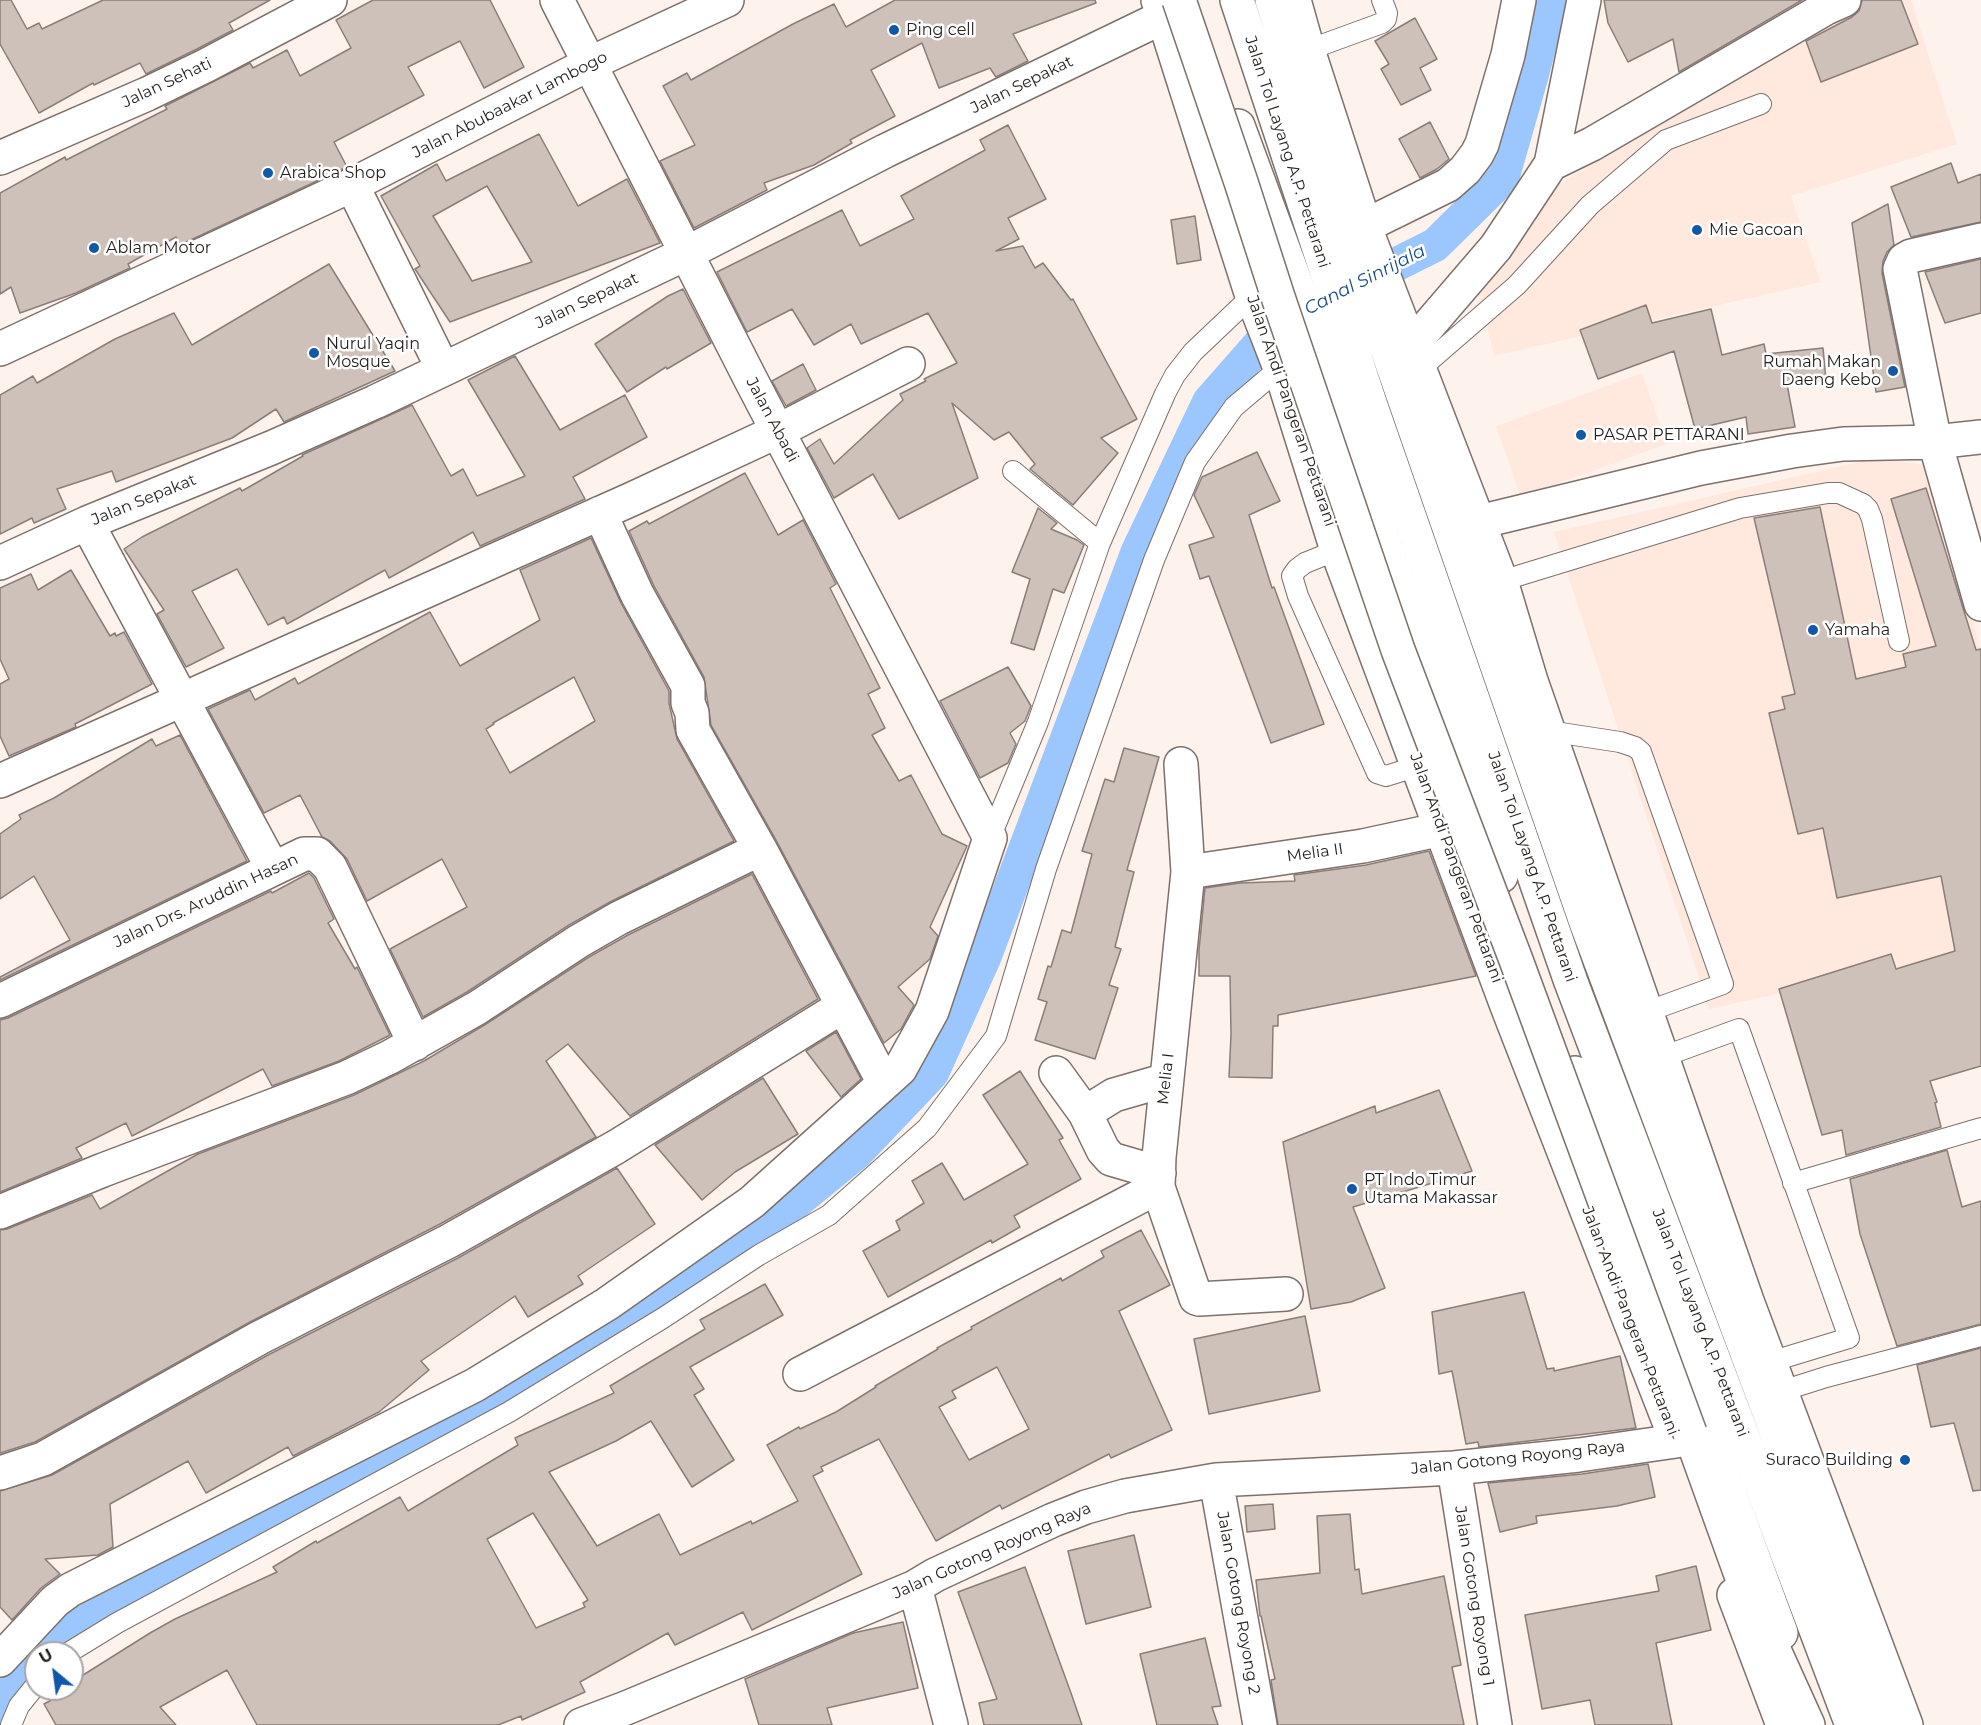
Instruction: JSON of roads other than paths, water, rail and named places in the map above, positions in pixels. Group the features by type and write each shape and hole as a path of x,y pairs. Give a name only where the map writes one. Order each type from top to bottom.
{"main road":[{"name":"Jalan Sehati","path":"0,158 147,94 330,0"},
{"name":"Jalan Abadi","path":"557,0 990,838"},
{"name":"Jalan Abubaakar Lambogo","path":"0,349 352,185 590,64 727,0"},
{"name":"Jalan Andi Pangeran Pettarani","path":"1195,0 1211,51 1318,345 1380,534 1477,811 1814,1725"},
{"name":"Jalan Tol Layang A.P. Pettarani","path":"1237,0 1371,406 1567,971 1852,1725"},
{"name":"Jalan Tol Layang A.P. Pettarani","path":"1272,0 1344,225 1587,925 1886,1725"},
{"path":"1294,0 1367,232 1501,581 1548,731 1746,1301 1906,1725"},
{"path":"1367,232 1448,185 1477,154 1508,55 1519,0"},
{"path":"1412,350 1496,247 1551,164 1584,0"},
{"path":"1551,164 1602,139 1826,8 1844,0"},
{"name":"Jalan Andi Pangeran Pettarani","path":"1167,6 1179,60 1253,298 1279,366 1337,550 1507,1006 1683,1437 1783,1725"},
{"path":"1167,6 1241,182 1281,308 1398,650 1466,825 1683,1437 1745,1586 1808,1725"},
{"name":"Jalan Sepakat","path":"0,562 87,523 312,432 687,253 1167,6"},
{"path":"1179,60 1211,51"},
{"path":"352,185 443,369"},
{"path":"1981,240 1911,256 1901,264 1935,442 1981,604"},
{"path":"1253,298 1294,280"},
{"path":"1279,366 1318,345"},
{"path":"0,781 600,513 778,431 908,364"},
{"path":"1479,522 1701,468 1792,451 1843,444 1935,442 1981,437"},
{"path":"600,513 637,594 688,686 688,703 692,713 693,730 760,849 884,1083"},
{"path":"87,523 273,869"},
{"name":"Melia I","path":"1181,764 1188,872 1158,1180 1196,1298 1286,1294"},
{"name":"Melia II","path":"1188,872 1363,846 1442,829"},
{"path":"0,1660 55,1601 70,1590 475,1384 607,1304 752,1202 900,1069 932,1011 990,838"},
{"path":"0,1212 346,1077 415,1044 477,1008 579,941 619,918 760,849"},
{"name":"Jalan Drs. Aruddin Hasan","path":"0,1001 273,869 310,854 317,854 326,861 415,1044"},
{"path":"0,1473 43,1459 259,1338 449,1241 568,1176 843,1006"},
{"path":"1056,1073 1085,1113 1103,1150 1111,1158 1158,1180"},
{"path":"1085,1113 1114,1095 1166,1080"},
{"path":"800,1374 1158,1180"},
{"name":"Jalan Gotong Royong Raya","path":"581,1725 629,1717 1086,1507 1125,1496 1216,1480 1454,1468 1579,1455 1683,1437"},
{"name":"Jalan Gotong Royong 1","path":"1454,1468 1495,1725"},
{"name":"Jalan Gotong Royong 2","path":"1216,1480 1260,1725"},
{"path":"915,1587 951,1725"}],"lane":[{"path":"1308,50 1382,23 1388,13 1382,0"},
{"path":"1412,350 1516,285 1590,205 1666,140 1761,104"},
{"path":"990,838 1038,722 1100,543 1175,375 1193,351 1253,298"},
{"path":"84,1643 117,1623 509,1412 634,1336 759,1255 829,1215 927,1128 996,1036 1049,858 1154,560 1196,462 1234,407 1279,366"},
{"path":"1013,471 1100,543"},
{"path":"1501,581 1740,508 1839,493 1863,504 1868,509 1899,642"},
{"path":"1337,550 1305,563 1297,569 1292,576 1298,596 1377,773 1386,776 1418,766"},
{"path":"1548,731 1628,744 1641,753 1723,984 1646,1012"},
{"path":"1662,1057 1739,1029 1849,1338 1776,1377"},
{"path":"1793,1183 1981,1128"},
{"path":"1776,1377 1826,1377 1981,1335"},
{"path":"11,1725 24,1700"}],"waterway":[{"name":"Canal Sinrijala","path":"1355,285 1435,245 1502,179 1551,0"},
{"path":"56,1641 77,1625 228,1548 401,1448 523,1387 742,1246 857,1152 932,1073 984,958 1138,551 1209,402 1266,337 1291,318"},
{"path":"0,1708 24,1665"}],"place":[{"name":"Ping cell","path":"894,30"},
{"name":"Arabica Shop","path":"268,173"},
{"name":"Mie Gacoan","path":"1697,230"},
{"name":"Ablam Motor","path":"94,248"},
{"name":"Nurul Yaqin Mosque","path":"314,353"},
{"name":"Rumah Makan Daeng Kebo","path":"1893,371"},
{"name":"PASAR PETTARANI","path":"1581,435"},
{"name":"Yamaha","path":"1813,630"},
{"name":"PT Indo Timur Utama Makassar","path":"1352,1189"},
{"name":"Suraco Building","path":"1905,1460"}]}
